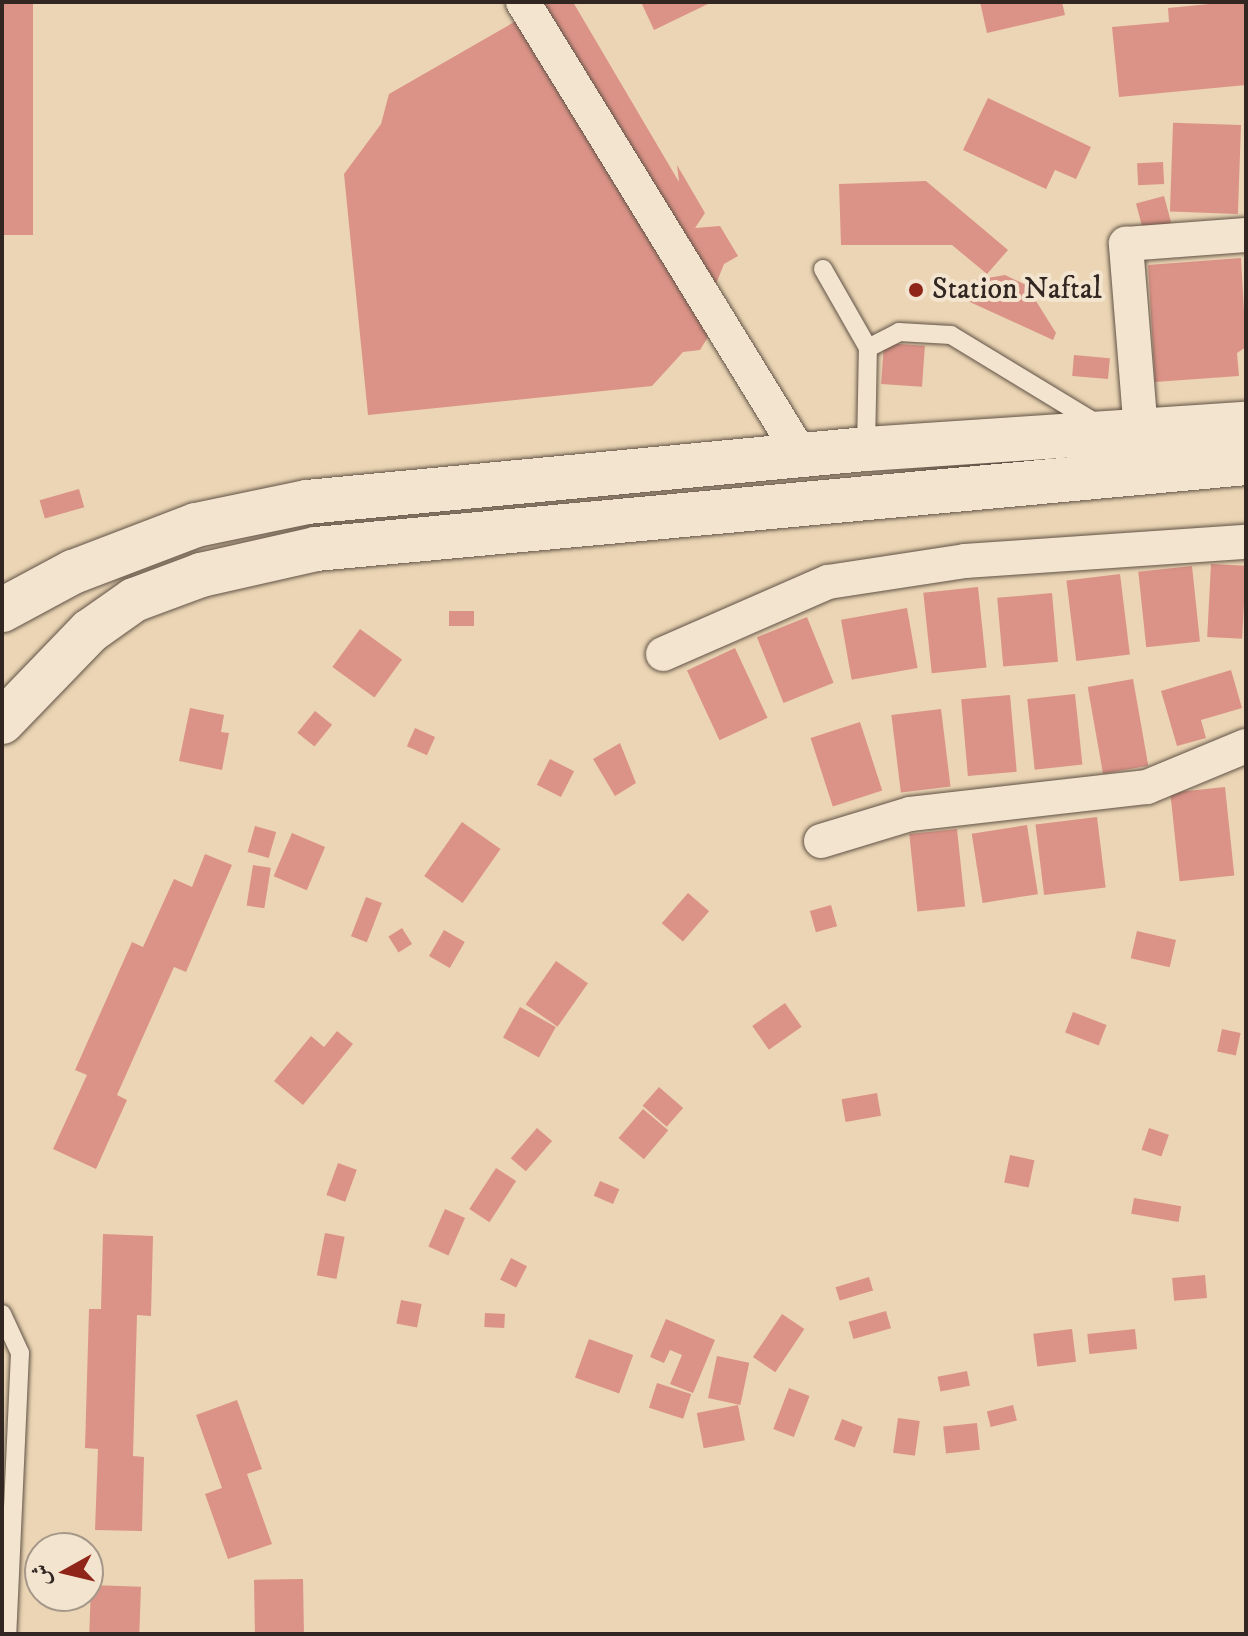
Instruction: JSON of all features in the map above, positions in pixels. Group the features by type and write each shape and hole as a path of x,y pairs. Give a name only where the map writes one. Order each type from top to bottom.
{"main road":[{"path":"2,610 73,572 196,525 307,502 866,449 1246,424"},
{"path":"2,722 90,631 134,600 201,575 316,549 1246,463"}],"street":[{"path":"523,2 801,455"},
{"path":"1126,432 1126,244 1246,235"},
{"path":"663,654 828,582 965,561 1246,542"},
{"path":"821,841 910,814 1147,787 1246,746"}],"lane":[{"path":"823,269 868,348 866,449"},
{"path":"868,348 899,332 951,335 1126,432"},
{"path":"2,1314 20,1353 5,1585 7,1634"}],"building":[{"path":"2,2 33,2 33,235 2,235"},
{"path":"549,2 573,2 679,182 677,165 705,213 695,228 720,226 738,256 724,264 706,309 708,337 700,350 683,352 652,386 368,415 344,174 381,124 389,94"},
{"path":"641,2 712,2 654,30"},
{"path":"980,2 1062,2 1065,15 987,33"},
{"path":"1246,2 1246,85 1119,97 1112,27 1169,22 1168,8"},
{"path":"988,98 1091,147 1076,179 1055,170 1046,189 963,150"},
{"path":"1173,123 1241,125 1238,214 1170,212"},
{"path":"1163,162 1164,184 1138,185 1137,163"},
{"path":"926,181 1008,250 987,274 952,245 841,245 839,184"},
{"path":"1164,196 1171,223 1143,231 1136,204"},
{"path":"1241,258 1246,347 1237,353 1239,376 1155,382 1148,265"},
{"path":"1005,275 1026,285 1056,333 1053,340 948,292 952,284"},
{"path":"884,343 925,346 922,387 881,384"},
{"path":"1074,355 1110,358 1108,379 1072,376"},
{"path":"79,489 84,507 45,519 40,500"},
{"path":"1211,564 1246,566 1242,639 1207,637"},
{"path":"1192,566 1200,642 1146,647 1138,572"},
{"path":"1120,574 1130,654 1076,661 1066,581"},
{"path":"978,587 986,668 932,673 923,593"},
{"path":"1052,593 1058,662 1003,667 997,598"},
{"path":"907,608 918,668 852,680 841,620"},
{"path":"449,611 474,611 474,626 449,626"},
{"path":"807,617 834,683 784,703 757,637"},
{"path":"360,629 402,660 374,698 332,667"},
{"path":"735,648 768,718 720,740 687,670"},
{"path":"1231,670 1242,708 1201,720 1206,738 1177,746 1161,691"},
{"path":"1133,679 1148,766 1103,774 1088,687"},
{"path":"1075,694 1082,765 1035,770 1027,699"},
{"path":"1010,695 1017,772 968,776 961,699"},
{"path":"190,708 224,715 221,732 229,733 222,770 179,761"},
{"path":"941,709 951,786 901,793 891,715"},
{"path":"315,711 332,725 314,747 297,733"},
{"path":"860,722 882,790 833,807 811,738"},
{"path":"415,728 435,737 427,755 407,746"},
{"path":"620,743 636,783 615,796 593,759"},
{"path":"550,759 574,771 561,797 537,785"},
{"path":"1225,787 1234,876 1180,881 1170,793"},
{"path":"1097,817 1106,887 1044,895 1035,825"},
{"path":"462,822 501,849 463,903 424,876"},
{"path":"1027,825 1038,894 983,903 972,834"},
{"path":"255,826 276,832 269,858 248,852"},
{"path":"957,829 965,907 917,912 909,834"},
{"path":"292,833 325,847 307,890 274,876"},
{"path":"205,854 232,865 186,972 174,967 117,1095 127,1100 96,1169 53,1149 87,1075 75,1070 132,942 143,947 174,879 192,887"},
{"path":"253,865 271,868 264,908 247,905"},
{"path":"688,893 709,911 683,942 662,923"},
{"path":"366,897 382,903 367,942 351,936"},
{"path":"831,905 837,926 816,932 810,911"},
{"path":"402,928 412,944 398,953 388,936"},
{"path":"444,930 465,942 450,968 429,956"},
{"path":"1137,931 1176,940 1170,967 1131,958"},
{"path":"556,961 588,983 558,1027 526,1004"},
{"path":"785,1003 802,1027 769,1050 752,1026"},
{"path":"520,1007 556,1027 539,1057 503,1038"},
{"path":"1073,1012 1107,1025 1099,1045 1065,1033"},
{"path":"1222,1029 1241,1033 1236,1055 1217,1051"},
{"path":"337,1031 353,1044 303,1105 274,1081 311,1036 324,1047"},
{"path":"659,1087 683,1108 667,1127 643,1106"},
{"path":"877,1093 881,1116 846,1122 842,1099"},
{"path":"643,1109 668,1130 644,1159 619,1138"},
{"path":"537,1128 552,1141 526,1171 511,1158"},
{"path":"1149,1128 1169,1135 1161,1157 1142,1150"},
{"path":"1010,1155 1034,1160 1029,1188 1004,1182"},
{"path":"338,1163 357,1170 345,1202 326,1195"},
{"path":"496,1168 516,1181 489,1222 469,1209"},
{"path":"600,1181 619,1189 613,1204 594,1196"},
{"path":"1134,1198 1181,1206 1178,1222 1131,1214"},
{"path":"445,1209 465,1218 448,1255 428,1246"},
{"path":"325,1233 345,1237 336,1279 317,1275"},
{"path":"103,1234 153,1236 151,1316 137,1315 133,1456 144,1457 142,1531 95,1530 98,1449 85,1448 89,1309 101,1309"},
{"path":"511,1258 527,1266 516,1288 500,1279"},
{"path":"1205,1275 1207,1298 1174,1301 1172,1278"},
{"path":"869,1277 873,1290 840,1301 836,1287"},
{"path":"401,1300 422,1304 417,1328 396,1324"},
{"path":"886,1311 891,1328 853,1339 849,1322"},
{"path":"485,1313 505,1314 504,1328 484,1327"},
{"path":"782,1314 804,1329 775,1372 753,1357"},
{"path":"666,1319 715,1340 693,1393 670,1384 682,1355 670,1350 664,1363 650,1357"},
{"path":"1072,1329 1076,1362 1037,1367 1033,1334"},
{"path":"1135,1329 1137,1349 1089,1354 1087,1334"},
{"path":"589,1339 633,1355 619,1394 575,1378"},
{"path":"717,1356 749,1363 740,1405 708,1398"},
{"path":"967,1371 970,1386 940,1391 938,1377"},
{"path":"657,1383 691,1394 683,1419 649,1408"},
{"path":"789,1388 810,1396 794,1437 773,1429"},
{"path":"237,1400 262,1469 247,1474 272,1544 228,1559 205,1494 222,1488 196,1415"},
{"path":"738,1405 745,1440 704,1448 697,1413"},
{"path":"1013,1405 1017,1421 991,1427 987,1412"},
{"path":"898,1418 920,1421 915,1456 893,1453"},
{"path":"842,1419 863,1427 855,1447 834,1440"},
{"path":"977,1423 980,1450 946,1453 943,1427"},
{"path":"303,1579 304,1634 255,1634 254,1580"},
{"path":"104,1585 141,1587 139,1634 89,1634 90,1612 104,1612"}],"place":[{"name":"Station Naftal","path":"916,290"}]}
